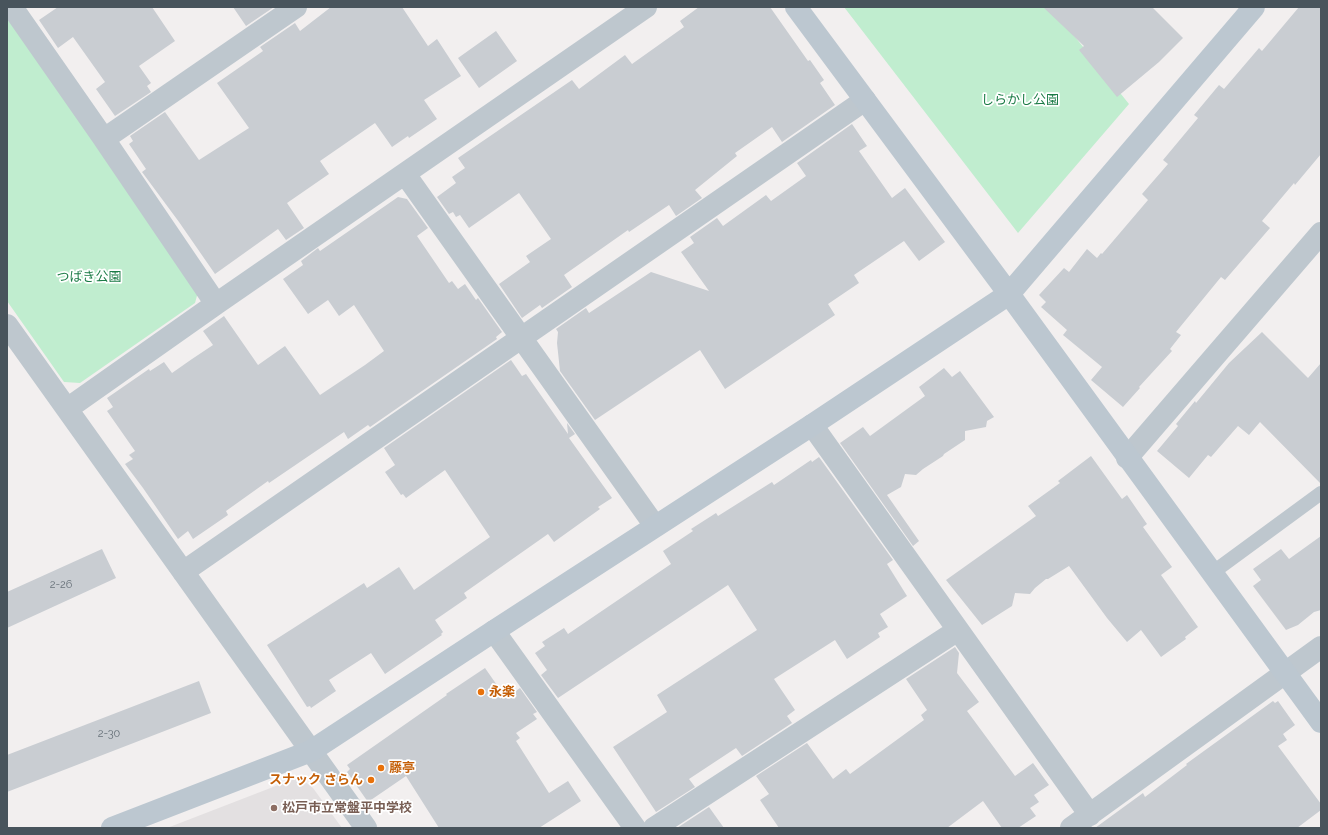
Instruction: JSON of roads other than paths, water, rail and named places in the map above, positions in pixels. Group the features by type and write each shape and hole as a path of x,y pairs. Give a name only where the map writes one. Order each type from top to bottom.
{"street":[{"path":"12,7 216,304"},
{"path":"104,139 296,7"},
{"path":"67,409 216,304 646,7"},
{"path":"112,828 311,751 812,425 1009,294 1254,7"},
{"path":"803,10 865,100 1009,294 1127,458 1321,722"},
{"path":"183,572 865,100"},
{"path":"405,174 655,526"},
{"path":"1127,458 1321,233"},
{"path":"7,325 366,828"},
{"path":"812,425 1090,815"},
{"path":"654,828 958,630"},
{"path":"494,631 635,828"},
{"path":"1071,828 1321,647"}],"lane":[{"path":"1212,573 1321,493"}],"place":[{"name":"永楽","path":"481,692"},
{"name":"藤亭","path":"381,768"},
{"name":"スナック さらん","path":"371,780"},
{"name":"松戸市立常盤平中学校","path":"274,808"}],"park label":[{"name":"しらかし公園","path":"1020,100"},
{"name":"つばき公園","path":"89,277"}]}
